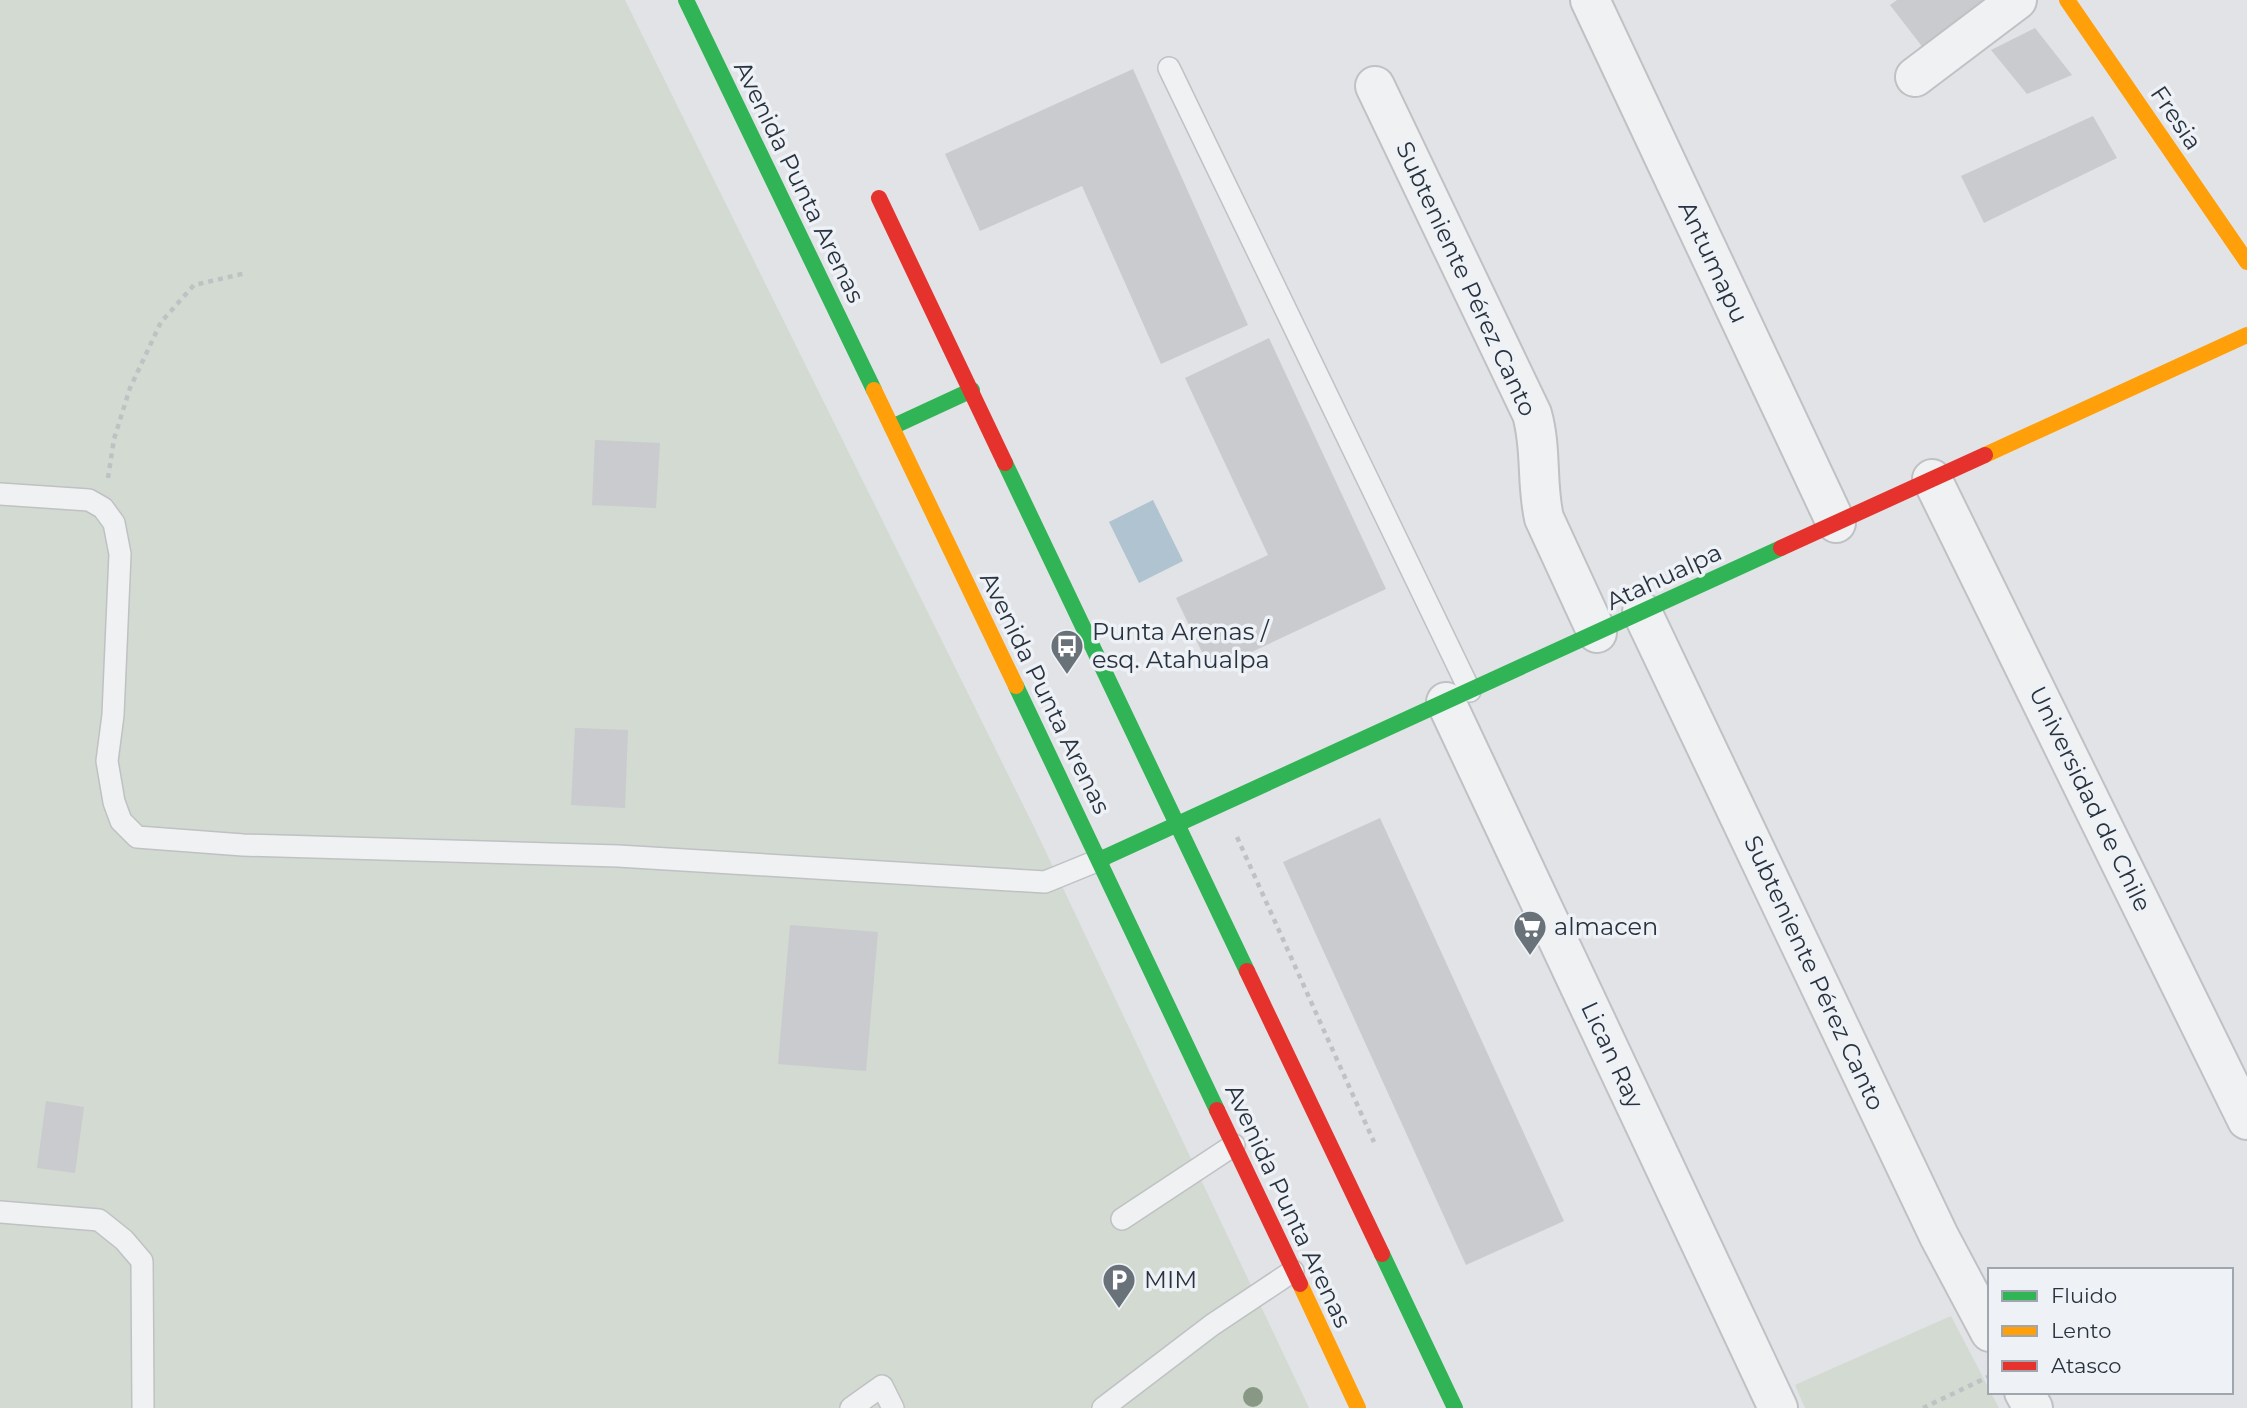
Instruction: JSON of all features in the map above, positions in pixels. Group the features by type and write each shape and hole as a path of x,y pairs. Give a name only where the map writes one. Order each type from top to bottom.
{"street":[{"name":"Avenida Punta Arenas","path":"686,0 1099,860 1358,1408"},
{"name":"Antumapu","path":"1590,0 1836,523"},
{"path":"1915,77 2017,0"},
{"name":"Fresia","path":"2067,0 2247,262"},
{"name":"Subteniente Pérez Canto","path":"1375,86 1532,414 1540,451 1541,503 1544,518 1597,633"},
{"path":"879,198 1452,1406"},
{"name":"Atahualpa","path":"1099,860 2247,335"},
{"path":"892,427 972,390"},
{"name":"Universidad de Chile","path":"1932,479 2247,1119"},
{"name":"Subteniente Pérez Canto","path":"1643,612 1939,1236 1988,1328"},
{"name":"Lican Ray","path":"1458,696 1778,1408"}],"lane":[{"path":"1169,68 1458,696"},
{"path":"0,495 89,500 103,508 114,523 120,554 113,715 107,761 114,802 121,821 137,837 243,845 618,856 1045,883 1099,860"},
{"path":"1122,1219 1234,1145"},
{"path":"0,1212 99,1220 124,1240 142,1261 143,1408"},
{"path":"1103,1408 1212,1325 1293,1270"},
{"path":"850,1408 882,1386 893,1408"}],"path":[{"path":"103,508 114,439 130,388 161,322 194,285 246,273"},
{"path":"1222,804 1374,1144"},
{"path":"1923,1408 1988,1377"}],"shaded area":[{"path":"0,0 625,0 1035,829 1309,1408 0,1408"},
{"path":"1951,1316 1988,1387 1988,1394 1992,1394 1999,1408 1805,1408 1795,1385"}],"water":[{"path":"1153,500 1183,561 1139,583 1109,522"}],"building":[{"path":"1897,0 2000,0 1924,49 1890,5"},
{"path":"2035,28 2072,75 2027,94 1991,50"},
{"path":"1133,69 1248,325 1161,364 1082,186 980,231 945,154"},
{"path":"2093,116 2117,158 1984,223 1961,176"},
{"path":"1269,338 1386,589 1211,671 1176,598 1268,555 1185,378"},
{"path":"595,440 660,443 656,508 592,505"},
{"path":"575,728 628,730 625,808 571,805"},
{"path":"1380,818 1564,1221 1466,1265 1283,862"},
{"path":"790,925 878,932 866,1071 778,1064"},
{"path":"46,1101 84,1107 75,1173 37,1168"}],"traffic: fast":[{"path":"686,0 874,390"},
{"path":"892,427 972,390"},
{"path":"1005,463 1247,971"},
{"path":"1099,860 1781,548"},
{"path":"1016,686 1217,1110"},
{"path":"1382,1254 1455,1408"}],"traffic: slow":[{"path":"2067,0 2247,262"},
{"path":"1985,455 2247,335"},
{"path":"874,390 1016,686"},
{"path":"1300,1284 1358,1408"}],"traffic: jam":[{"path":"879,198 1005,463"},
{"path":"1781,548 1985,455"},
{"path":"1247,971 1382,1254"},
{"path":"1217,1110 1300,1284"}],"place":[{"name":"Punta Arenas / esq. Atahualpa","path":"1067,676"},
{"name":"almacen","path":"1530,957"},
{"name":"MIM","path":"1119,1310"}]}
